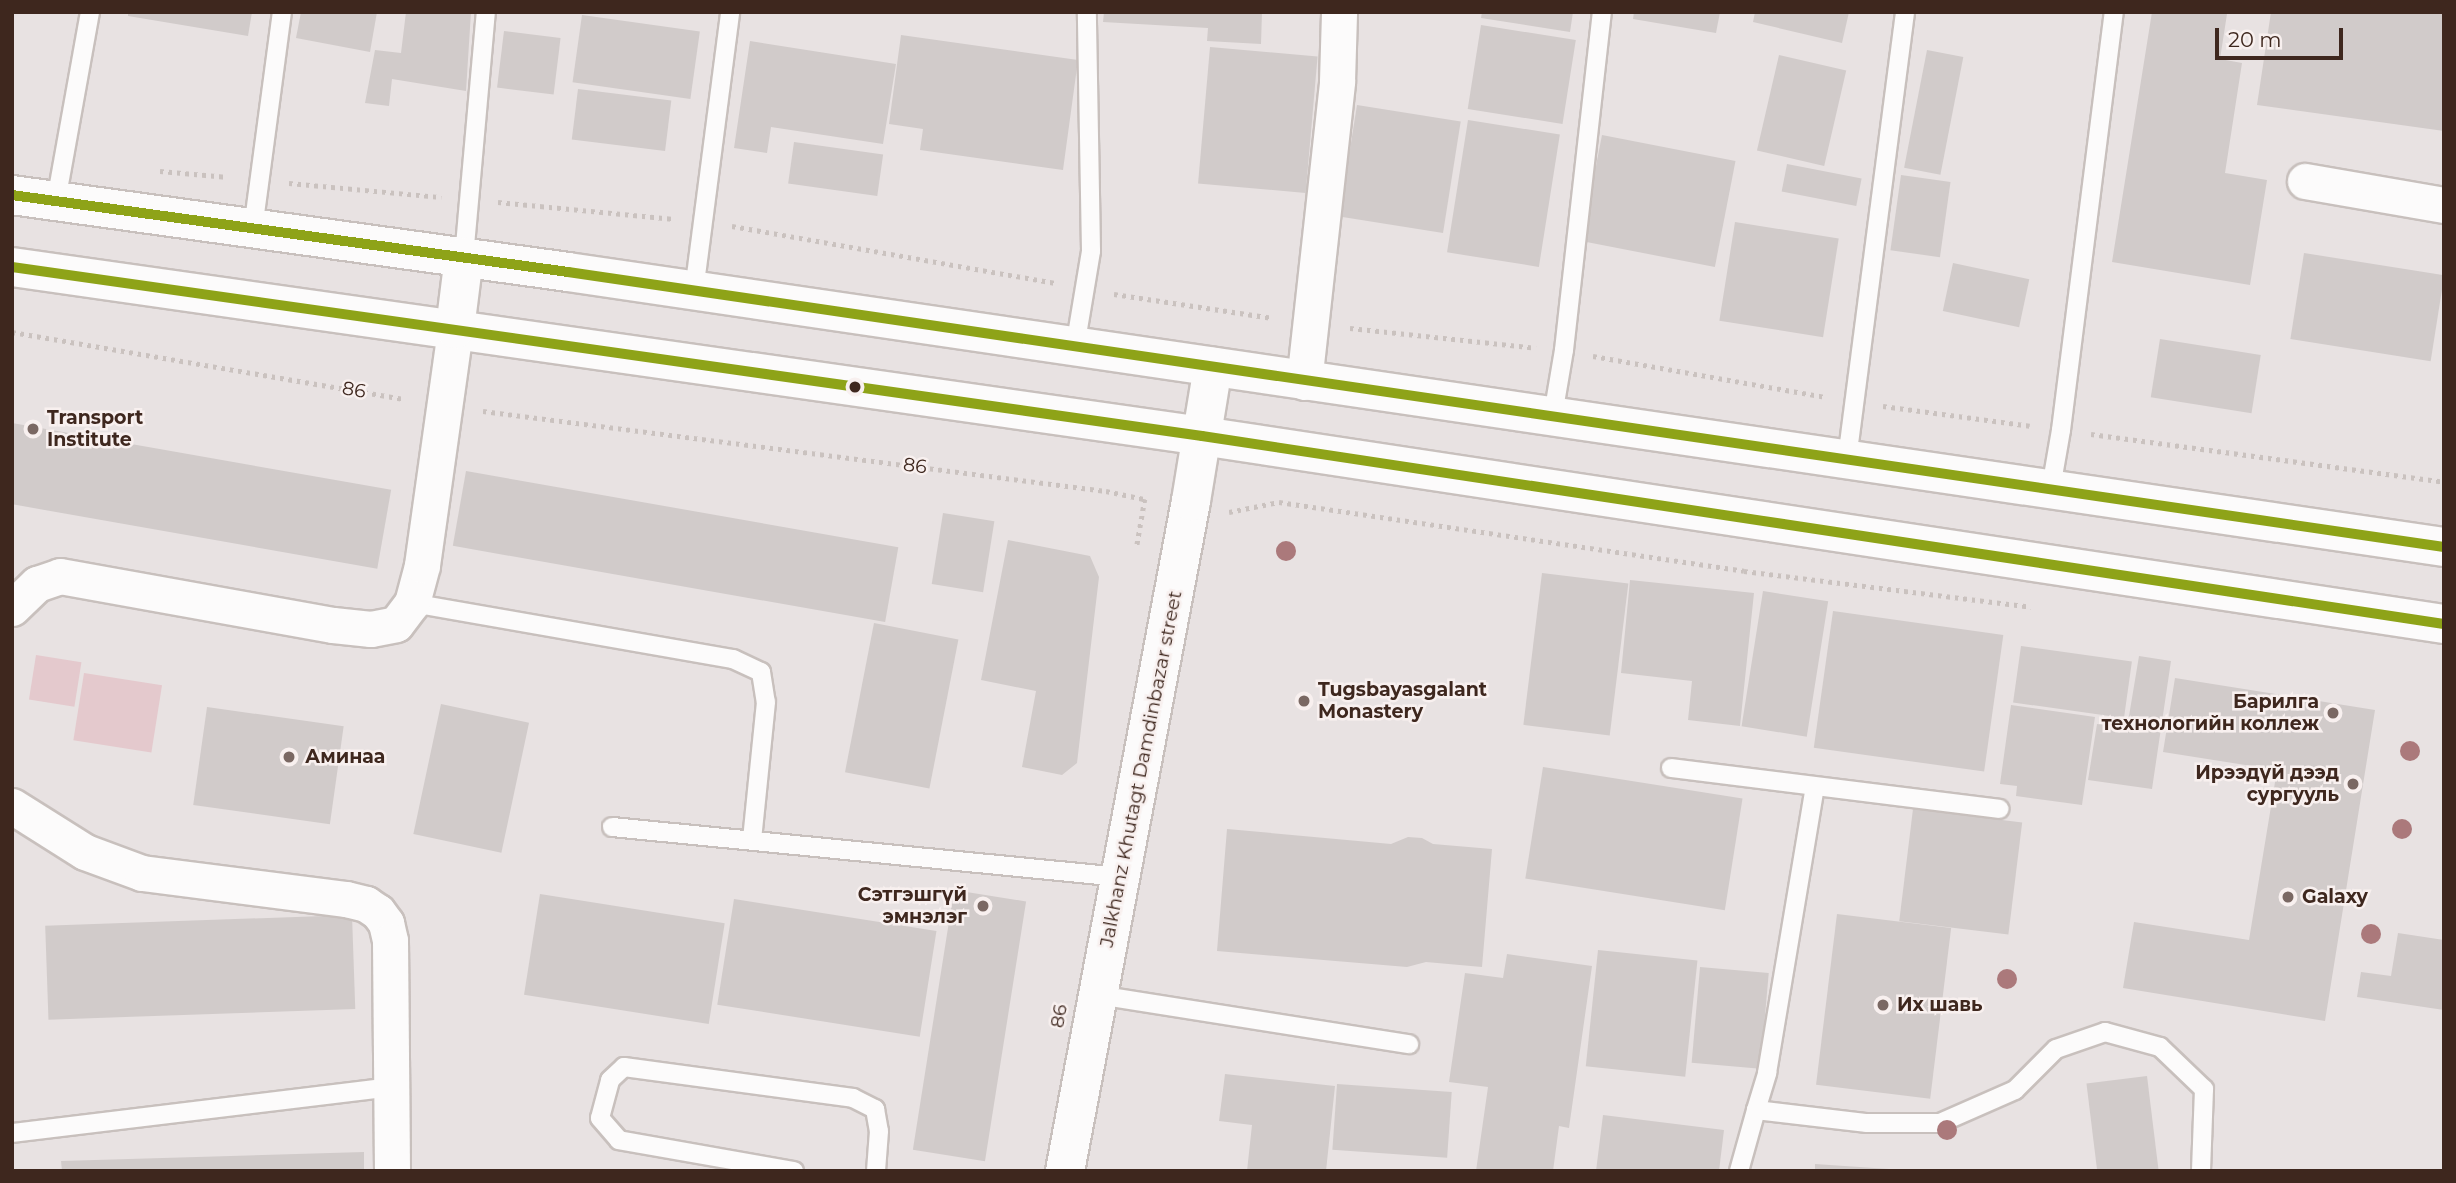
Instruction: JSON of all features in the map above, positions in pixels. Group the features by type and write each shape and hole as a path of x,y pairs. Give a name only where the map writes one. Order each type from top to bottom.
{"main road":[{"path":"12,195 464,257 2444,547"},
{"path":"456,329 464,257"},
{"path":"12,267 1202,436 2444,624"},
{"name":"Jalkhanz Khutagt Damdinbazar street","path":"1065,1171 1213,368"}],"street":[{"path":"1304,382 1308,324 1337,81 1339,12"},
{"path":"2305,181 2444,205"},
{"path":"12,608 37,584 60,576 371,629 396,624 412,603 422,565 456,329"},
{"path":"12,806 85,852 142,873 346,899 366,904 378,912 386,923 390,941 393,1087 391,1171"}],"lane":[{"path":"57,201 90,12"},
{"path":"253,229 282,12"},
{"path":"464,257 467,199 486,12"},
{"path":"694,291 730,12"},
{"path":"1075,347 1091,251 1087,12"},
{"path":"1553,415 1564,351 1602,12"},
{"path":"1847,459 1905,12"},
{"path":"2051,488 2061,430 2102,89 2114,12"},
{"path":"412,603 733,659 761,672 766,702 752,840"},
{"path":"1671,768 1999,809"},
{"path":"1739,1171 1767,1073 1815,787"},
{"path":"612,827 1120,877"},
{"path":"1098,995 1409,1044"},
{"path":"1756,1110 1867,1122 1940,1123 2015,1090 2056,1049 2105,1032 2160,1046 2204,1089 2201,1171"},
{"path":"794,1171 619,1140 600,1118 610,1080 624,1067 853,1098 875,1109 879,1131 876,1171"},
{"path":"12,1133 393,1087"}],"path":[{"path":"156,170 702,221 1086,289 1308,324 1564,351 1854,402 2444,482"},
{"name":"86","path":"12,332 445,406 1106,491 1145,499 1136,554"},
{"path":"1222,514 1279,502 1744,571 2043,608"}],"shaded area":[{"path":"36,655 81,662 74,707 29,699"},
{"path":"84,673 162,685 151,753 73,740"}],"building":[{"path":"128,12 252,12 248,36 128,16"},
{"path":"301,12 377,12 370,52 296,38"},
{"path":"406,12 471,12 466,91 392,79 389,106 365,103 375,50 401,53"},
{"path":"1104,12 1262,12 1261,44 1207,41 1208,28 1103,22"},
{"path":"1482,12 1573,12 1570,32 1481,18"},
{"path":"1634,12 1720,12 1716,33 1633,19"},
{"path":"1755,12 1849,12 1842,43 1753,22"},
{"path":"2152,12 2227,14 2220,59 2242,63 2225,173 2267,180 2250,285 2112,262"},
{"path":"2271,12 2444,12 2444,131 2257,105"},
{"path":"582,15 700,32 690,99 573,82"},
{"path":"1481,25 1576,40 1563,124 1468,109"},
{"path":"504,31 561,38 554,95 497,88"},
{"path":"901,35 1078,60 1063,170 920,150 923,129 889,124"},
{"path":"750,41 896,64 883,144 771,127 767,153 734,148"},
{"path":"1210,47 1318,56 1306,193 1198,183"},
{"path":"1927,50 1963,57 1940,175 1904,168"},
{"path":"1779,55 1846,71 1824,166 1757,150"},
{"path":"578,89 671,100 665,151 572,140"},
{"path":"1357,105 1461,121 1443,233 1339,217"},
{"path":"1468,120 1560,135 1539,267 1447,252"},
{"path":"1602,135 1736,161 1715,267 1581,241"},
{"path":"794,142 883,155 877,196 788,184"},
{"path":"1787,164 1862,179 1856,206 1782,191"},
{"path":"1901,175 1951,182 1940,257 1890,250"},
{"path":"1735,222 1839,238 1823,337 1719,321"},
{"path":"2304,253 2444,275 2431,361 2290,339"},
{"path":"1953,263 2029,279 2019,327 1943,311"},
{"path":"2160,339 2261,355 2252,413 2151,397"},
{"path":"12,423 391,490 377,569 12,504"},
{"path":"466,471 898,547 885,622 453,546"},
{"path":"943,513 994,521 983,592 932,584"},
{"path":"1008,540 1090,556 1099,577 1077,763 1062,775 1022,767 1036,691 981,680"},
{"path":"1542,573 1628,584 1610,735 1523,725"},
{"path":"1630,580 1754,593 1740,726 1688,720 1692,681 1621,673"},
{"path":"1763,591 1828,601 1807,737 1742,726"},
{"path":"1833,611 2003,635 1984,772 1814,748"},
{"path":"874,623 958,639 929,789 845,772"},
{"path":"2021,646 2132,662 2124,718 2013,702"},
{"path":"2139,656 2171,661 2152,789 2088,780 2097,724 2127,728"},
{"path":"2175,678 2375,710 2325,1021 2123,988 2134,922 2249,940 2277,770 2163,752"},
{"path":"441,704 529,723 501,853 413,834"},
{"path":"2011,705 2095,717 2082,805 2016,796 2017,786 2000,784"},
{"path":"207,707 344,726 330,824 193,805"},
{"path":"1543,767 1743,799 1725,910 1525,879"},
{"path":"1913,809 2022,822 2008,935 1899,921"},
{"path":"1227,829 1391,844 1408,837 1422,838 1433,844 1492,849 1482,967 1426,962 1407,967 1217,951"},
{"path":"954,890 1026,901 985,1161 913,1150"},
{"path":"540,894 725,923 709,1024 524,995"},
{"path":"734,899 936,931 920,1037 717,1005"},
{"path":"1837,914 1951,928 1930,1099 1816,1085"},
{"path":"352,915 355,1009 48,1020 45,926"},
{"path":"2398,933 2444,940 2444,1010 2357,997 2361,972 2391,976"},
{"path":"1598,950 1697,960 1685,1077 1586,1066"},
{"path":"1507,954 1592,966 1569,1128 1559,1126 1553,1171 1476,1171 1488,1087 1449,1082 1465,973 1503,978"},
{"path":"1700,967 1769,973 1760,1069 1692,1063"},
{"path":"1225,1074 1335,1086 1326,1171 1247,1171 1252,1125 1219,1121"},
{"path":"2147,1076 2159,1171 2097,1171 2086,1083"},
{"path":"1337,1084 1452,1092 1447,1158 1332,1150"},
{"path":"1603,1115 1724,1130 1719,1171 1596,1171"},
{"path":"364,1152 364,1171 62,1171 61,1161"},
{"path":"1815,1164 1889,1169 1889,1171 1815,1171"}],"transit line":[{"path":"12,195 568,272 2444,547"},
{"path":"12,267 1202,436 2444,624"}],"place":[{"name":"Transport Institute","path":"33,429"},
{"name":"Tugsbayasgalant Monastery","path":"1304,701"},
{"name":"Барилга технологийн коллеж","path":"2333,713"},
{"name":"Аминаа","path":"289,757"},
{"name":"Ирээдүй дээд сургууль","path":"2353,784"},
{"name":"Galaxy","path":"2288,897"},
{"name":"Сэтгэшгүй эмнэлэг","path":"983,906"},
{"name":"Их шавь","path":"1883,1005"}]}
